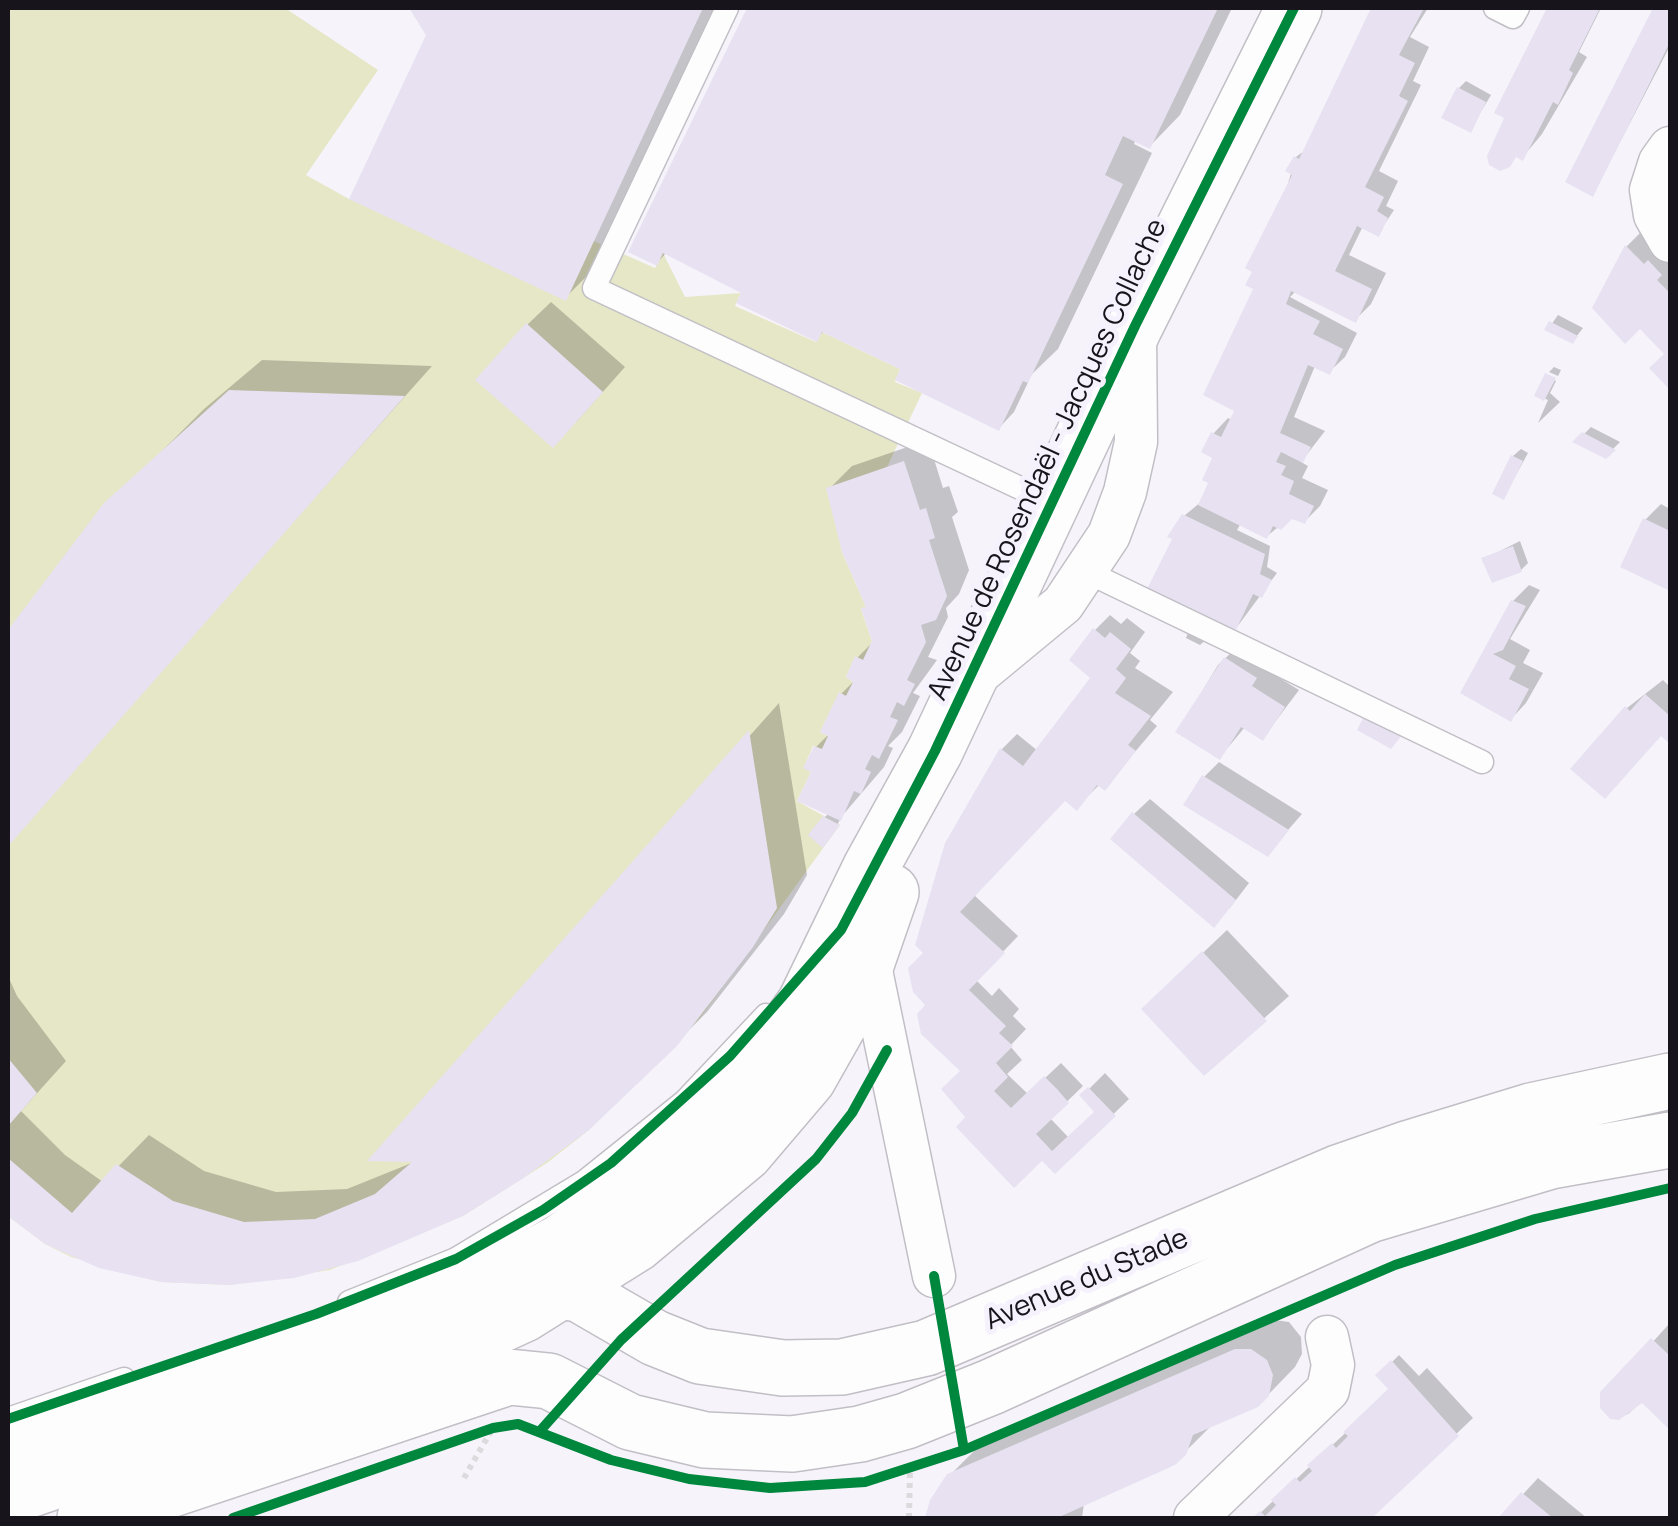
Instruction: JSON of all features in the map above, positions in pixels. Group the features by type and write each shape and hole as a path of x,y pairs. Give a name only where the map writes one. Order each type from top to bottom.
{"main road":[{"name":"Avenue de Rosendaël - Jacques Collache","path":"8,1448 444,1298 637,1216 684,1149 762,1067 805,1003 855,946 935,751 1135,326 1294,8"},
{"name":"Avenue du Stade","path":"444,1298 497,1286 566,1290 606,1306 676,1348 700,1356 784,1368 842,1368 907,1354 1338,1173 1513,1116 1670,1081"},
{"name":"Avenue du Stade","path":"487,1418 522,1376 574,1391 630,1422 704,1440 792,1444 860,1434 916,1418 990,1387 1369,1215 1551,1162 1670,1140"},
{"path":"574,1391 562,1344 566,1290 579,1250 637,1216"},
{"path":"637,1216 637,1293 647,1314 676,1348"},
{"path":"8,1498 461,1343 566,1290"},
{"path":"85,1518 487,1418"}],"street":[{"path":"1670,148 1660,162 1651,190 1655,216 1670,241"},
{"name":"Avenue de Rosendaël - Jacques Collache","path":"967,684 1063,604 1087,572 1113,525 1132,468 1137,419 1135,326"},
{"path":"855,946 934,1276"},
{"path":"1195,1518 1328,1390 1333,1365 1327,1337"}],"lane":[{"path":"727,8 594,288 1052,503"},
{"path":"1495,8 1513,17 1518,8"},
{"path":"1087,572 1482,762"},
{"path":"8,1419 316,1314 466,1254 531,1218 611,1163 855,946"},
{"path":"316,1314 444,1298"}],"path":[{"path":"464,1478 487,1418"},
{"path":"898,1473 924,1464"},
{"path":"909,1518 910,1469"}],"green space":[{"path":"8,8 285,8 378,70 306,175 349,199 594,241 655,268 663,253 685,297 741,293 735,306 816,342 822,332 900,369 895,382 922,393 887,467 837,523 842,552 866,607 861,609 872,641 863,660 855,657 846,677 853,682 846,696 840,693 820,732 828,736 822,749 813,746 804,767 811,772 797,801 840,825 700,1018 589,1130 547,1163 463,1216 330,1270 229,1285 161,1282 71,1257 45,1244 8,1216"}],"building":[{"path":"409,8 703,8 566,301 349,199 426,35"},
{"path":"747,8 1218,8 1150,149 1123,136 1105,175 1123,184 1028,383 1023,381 999,431 895,380 900,369 822,332 817,342 736,303 741,293 663,253 657,266 628,252"},
{"path":"1371,8 1424,8 1399,55 1415,63 1399,96 1408,101 1365,187 1384,197 1377,211 1388,218 1379,237 1357,226 1335,271 1372,289 1356,323 1291,291 1286,304 1320,321 1313,334 1343,349 1330,375 1308,365 1280,433 1311,447 1303,463 1281,452 1276,462 1286,466 1281,475 1294,481 1289,494 1314,506 1305,524 1292,519 1281,530 1273,526 1267,539 1198,505 1208,483 1202,480 1212,458 1201,452 1211,432 1221,437 1234,411 1203,395 1253,289 1245,285 1252,272 1245,268 1292,175 1285,171 1294,156 1299,159"},
{"path":"1547,8 1600,8 1569,70 1573,73 1558,105 1553,102 1523,161 1516,157 1510,167 1500,171 1489,165 1487,156 1504,118 1494,113"},
{"path":"1653,8 1670,8 1670,42 1593,197 1565,182"},
{"path":"1457,87 1486,102 1471,133 1441,118"},
{"path":"1625,245 1644,264 1648,260 1662,275 1657,280 1670,293 1670,390 1649,368 1664,354 1640,329 1625,344 1592,308"},
{"path":"1549,321 1578,336 1573,344 1544,330"},
{"path":"526,323 603,392 553,448 475,380"},
{"path":"1545,373 1556,378 1544,401 1534,396"},
{"path":"229,390 405,396 10,844 8,630 104,503"},
{"path":"1582,432 1616,450 1606,459 1572,442"},
{"path":"1511,455 1523,461 1504,500 1492,494"},
{"path":"904,461 920,510 926,508 935,538 929,540 947,596 936,620 921,625 926,642 907,680 915,684 904,706 897,702 890,717 898,720 879,759 872,755 865,769 871,772 861,794 854,791 841,821 797,801 811,772 803,768 814,746 822,749 828,736 820,732 839,692 846,696 853,682 846,677 855,656 863,660 872,641 861,608 866,607 842,552 826,488"},
{"path":"1182,514 1265,554 1260,574 1272,580 1262,598 1253,594 1234,634 1146,591 1172,539 1167,537"},
{"path":"1643,518 1670,531 1670,591 1620,567"},
{"path":"1513,546 1522,572 1492,583 1481,558"},
{"path":"1511,600 1526,606 1503,650 1493,654 1516,666 1509,679 1529,689 1511,722 1460,693"},
{"path":"1093,628 1105,638 1110,632 1131,649 1116,669 1126,678 1115,693 1151,716 1128,745 1136,751 1105,791 1097,785 1077,811 1065,801 960,912 1005,953 969,990 1006,1026 999,1033 1013,1046 996,1063 1008,1077 994,1091 1011,1108 1044,1076 1057,1089 1069,1103 1036,1134 1052,1151 1094,1112 1079,1095 1088,1087 1116,1116 1055,1174 1042,1161 1014,1188 956,1127 965,1117 941,1089 960,1071 921,1034 917,1014 925,1005 913,992 908,968 923,953 915,945 945,843 1000,748 1023,766 1090,678 1069,660"},
{"path":"1224,657 1257,678 1252,686 1285,707 1263,741 1241,727 1220,760 1175,732"},
{"path":"1645,694 1670,716 1670,744 1661,736 1605,799 1570,769 1625,706 1630,711"},
{"path":"1364,716 1403,734 1391,749 1357,730"},
{"path":"749,730 777,908 753,947 677,1046 589,1130 522,1179 463,1216 358,1261 294,1278 229,1285 161,1282 99,1268 45,1244 8,1216 8,1158 72,1213 116,1164 173,1201 244,1222 315,1219 375,1194 412,1162 367,1161"},
{"path":"1202,775 1289,830 1268,857 1183,805"},
{"path":"1132,812 1236,900 1214,928 1110,839"},
{"path":"823,816 840,825 823,848 808,835"},
{"path":"1202,951 1267,1021 1204,1076 1141,1009"},
{"path":"8,1058 37,1093 8,1126"},
{"path":"1651,1338 1670,1356 1670,1430 1642,1403 1619,1420 1610,1419 1600,1408 1600,1392"},
{"path":"1235,1349 1251,1349 1267,1360 1273,1375 1269,1396 1258,1407 1193,1435 1186,1455 1175,1465 1057,1518 925,1518 930,1500 947,1474"},
{"path":"1391,1360 1459,1436 1372,1518 1252,1518 1260,1511 1265,1516 1276,1505 1271,1500 1295,1477 1300,1482 1312,1471 1307,1465 1332,1443 1336,1448 1348,1436 1343,1432 1388,1389 1375,1375"},
{"path":"1521,1492 1553,1518 1498,1518"}],"cycle path":[{"path":"8,1419 316,1314 456,1259 543,1210 611,1163 730,1056 841,930 935,751 1135,326 1294,8"},
{"path":"540,1431 621,1340 816,1159 852,1113 887,1050"},
{"path":"233,1518 493,1428 518,1424 611,1460 689,1479 770,1488 865,1482 964,1450 1395,1265 1535,1219 1670,1188"},
{"path":"934,1276 964,1450"}]}
